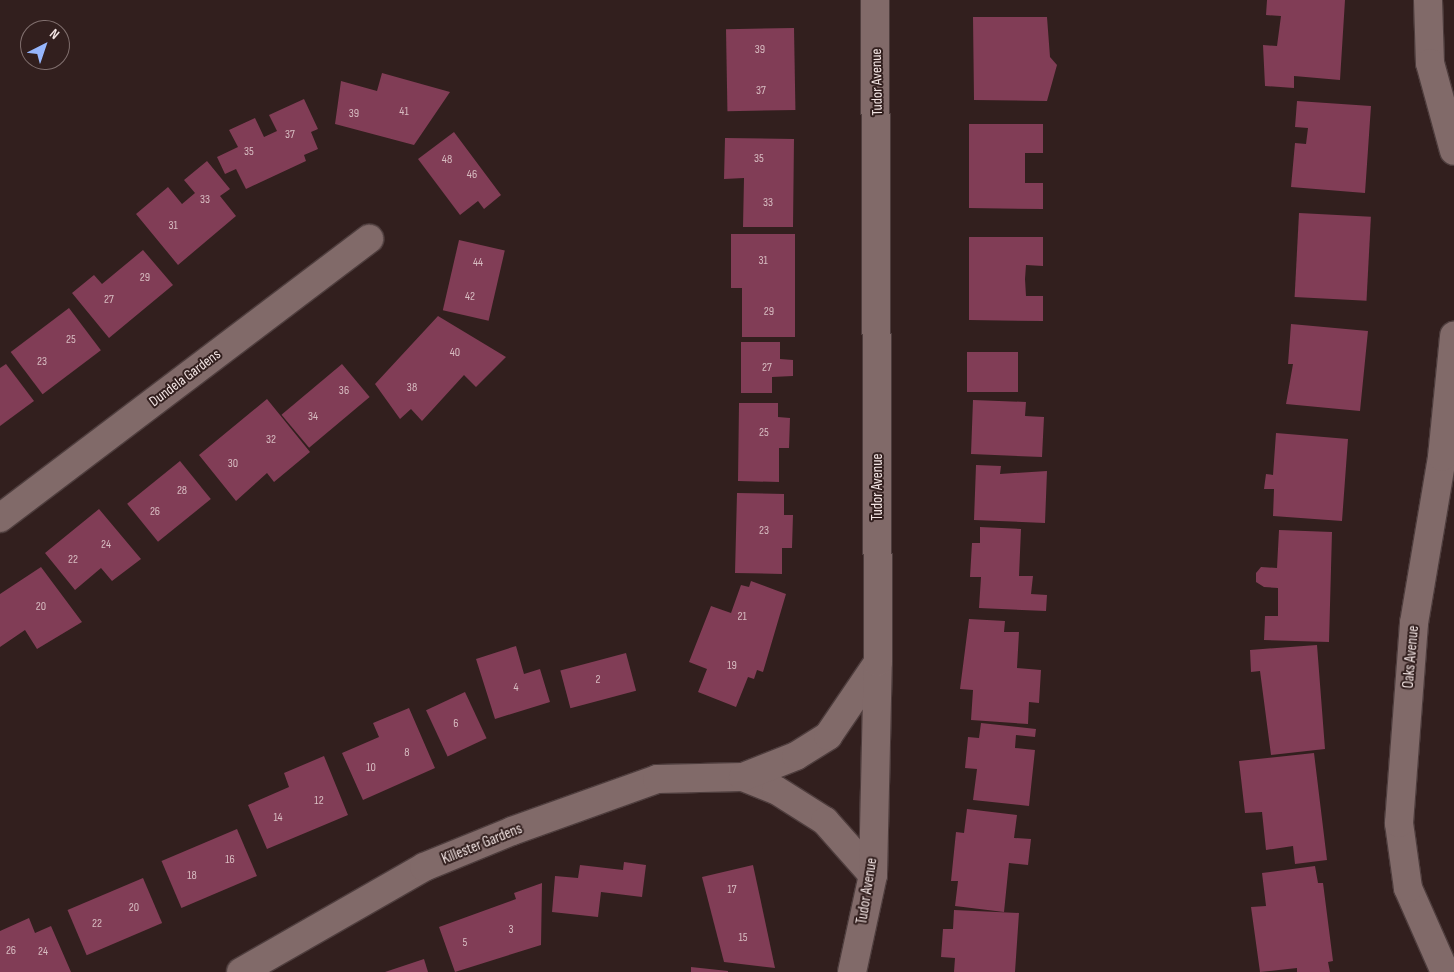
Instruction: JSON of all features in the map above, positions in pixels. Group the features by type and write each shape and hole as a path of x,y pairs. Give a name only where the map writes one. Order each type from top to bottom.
{"street":[{"name":"Tudor Avenue","path":"852,972 873,875 878,662 875,0"},
{"path":"1428,0 1430,63 1454,151"},
{"name":"Dundela Gardens","path":"0,518 369,239"},
{"name":"Oaks Avenue","path":"1445,972 1408,888 1399,823 1414,623 1442,456 1454,336"},
{"name":"Killester Gardens","path":"241,972 424,867 512,831 657,780 743,777 796,756 828,736 878,662"},
{"name":"Killester Gardens","path":"743,777 776,790 825,821 873,875"}],"building":[{"path":"1267,0 1345,0 1340,80 1294,76 1294,88 1265,86 1263,45 1277,46 1281,16 1266,15"},
{"path":"973,17 1047,17 1050,57 1057,65 1047,101 974,100"},
{"path":"794,28 795,110 727,111 726,29"},
{"path":"382,73 450,92 414,145 335,124 341,81 377,91"},
{"path":"304,99 318,129 311,132 318,149 304,155 306,161 246,189 236,169 225,174 217,157 238,147 229,130 255,118 264,137 277,131 269,115"},
{"path":"1297,101 1371,106 1365,193 1291,187 1295,143 1306,144 1308,128 1295,127"},
{"path":"969,124 1043,124 1043,153 1025,153 1025,183 1043,183 1043,209 969,208"},
{"path":"454,132 501,195 484,209 478,201 460,215 418,159"},
{"path":"725,138 794,139 793,227 743,227 744,178 724,179"},
{"path":"207,161 230,189 220,196 236,216 178,265 136,214 168,187 182,204 195,193 184,180"},
{"path":"1299,213 1371,217 1367,301 1295,297"},
{"path":"731,234 795,234 795,337 742,337 742,288 731,288"},
{"path":"969,237 1043,237 1043,266 1026,265 1025,279 1026,296 1043,296 1043,321 969,320"},
{"path":"459,240 505,251 489,321 443,310"},
{"path":"143,250 173,285 109,338 72,293 94,275 102,284"},
{"path":"69,308 101,350 43,394 11,352"},
{"path":"438,316 506,357 476,387 464,375 422,421 411,409 400,419 375,384"},
{"path":"1291,324 1368,331 1360,411 1286,404 1293,364 1288,364"},
{"path":"741,342 780,342 780,359 793,360 793,376 772,377 772,393 741,393"},
{"path":"967,352 1018,352 1018,392 967,392"},
{"path":"6,364 34,401 0,426 0,368"},
{"path":"342,364 370,397 309,448 281,415"},
{"path":"267,399 310,452 274,482 267,473 236,501 199,455"},
{"path":"973,400 1026,402 1025,416 1044,417 1042,457 971,454"},
{"path":"739,403 778,403 778,417 790,418 789,448 779,448 779,482 738,481"},
{"path":"1276,433 1348,439 1342,521 1273,516 1274,489 1264,489 1266,474 1273,475"},
{"path":"180,461 211,499 158,542 127,504"},
{"path":"976,465 1001,466 1000,474 1047,471 1045,523 974,520"},
{"path":"737,493 784,494 784,515 793,515 792,548 782,548 782,574 735,573"},
{"path":"99,509 141,559 112,581 101,568 75,590 45,553"},
{"path":"980,527 1021,529 1019,576 1033,576 1031,594 1047,595 1046,611 979,608 981,577 970,577 972,543 980,543"},
{"path":"1279,530 1332,532 1329,642 1264,640 1265,616 1278,616 1278,588 1264,587 1256,582 1256,573 1261,567 1277,568"},
{"path":"41,567 82,622 37,649 25,630 0,647 0,594"},
{"path":"751,581 786,594 763,672 757,670 754,679 748,677 736,707 698,692 707,669 689,662 711,606 731,613 741,585 749,587"},
{"path":"969,619 1005,621 1004,632 1019,632 1017,668 1041,670 1039,703 1029,702 1028,724 971,720 973,690 960,689"},
{"path":"1317,645 1325,749 1271,755 1260,671 1251,672 1250,650"},
{"path":"516,646 524,674 540,669 550,702 495,719 476,659"},
{"path":"626,653 636,691 570,708 560,671"},
{"path":"465,692 487,738 448,756 426,710"},
{"path":"409,708 435,768 363,800 342,753 379,737 373,723"},
{"path":"981,723 1036,729 1035,737 1016,735 1015,748 1035,750 1029,806 973,800 977,769 965,768 968,737 979,738"},
{"path":"1314,753 1327,860 1295,864 1293,846 1266,850 1262,812 1245,813 1239,761"},
{"path":"324,756 348,815 267,849 248,805 289,787 284,773"},
{"path":"967,809 1017,815 1014,838 1031,839 1028,865 1009,863 1004,912 955,906 958,881 951,881 956,832 964,833"},
{"path":"237,829 257,876 181,908 162,861"},
{"path":"624,862 646,865 642,897 601,892 598,917 552,912 555,876 578,878 580,865 623,870"},
{"path":"753,865 775,968 724,962 702,877"},
{"path":"1315,866 1318,883 1323,883 1333,961 1328,962 1330,972 1297,972 1297,968 1260,972 1251,907 1266,906 1262,873"},
{"path":"143,878 162,923 87,955 68,910"},
{"path":"542,883 541,945 455,972 439,927 516,899 514,893"},
{"path":"954,910 1019,913 1015,972 954,972 955,958 941,957 943,929 953,929"},
{"path":"29,918 35,933 51,926 71,972 0,972 0,931"},
{"path":"424,959 428,972 385,972"},
{"path":"691,967 728,971 728,972 691,972"}]}
